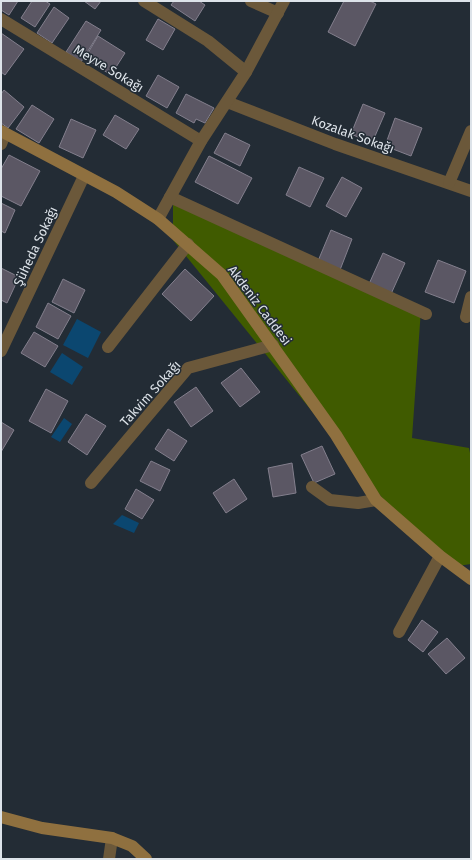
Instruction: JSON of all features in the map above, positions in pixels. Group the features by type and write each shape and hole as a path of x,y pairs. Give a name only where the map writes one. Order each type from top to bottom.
{"street":[{"path":"144,1 208,41 246,72"},
{"path":"251,1 278,13"},
{"path":"158,219 201,141 246,72 284,1"},
{"name":"Meyve Sokağı","path":"1,19 201,141"},
{"name":"Kozalak Sokağı","path":"227,102 335,144 471,191"},
{"path":"449,183 471,131"},
{"name":"Akdeniz Caddesi","path":"2,137 116,192 158,219 222,275 336,435 376,500 440,556 471,579"},
{"name":"Şüheda Sokağı","path":"1,351 84,176"},
{"path":"170,197 426,314"},
{"path":"108,347 188,244"},
{"path":"466,317 471,296"},
{"name":"Takvim Sokağı","path":"90,482 188,368 272,345"},
{"path":"312,487 330,500 358,504 376,500"},
{"path":"399,632 440,556"},
{"path":"1,817 42,828 112,838 132,846 146,859"},
{"path":"109,859 112,838"}],"green space":[{"path":"173,201 421,309 412,438 469,448 471,458 471,564 451,567 405,526 173,240"}],"water":[{"path":"77,319 101,332 88,358 63,345"},
{"path":"62,353 83,367 72,385 50,372"},
{"path":"64,418 72,424 60,442 51,437"},
{"path":"122,515 139,523 134,533 113,524"}],"building":[{"path":"1,1 18,1 9,15 1,10"},
{"path":"32,1 45,1 50,4 35,27 21,18"},
{"path":"84,1 101,1 95,9"},
{"path":"174,1 199,1 205,5 195,21 171,5"},
{"path":"344,1 370,1 376,4 355,46 328,32"},
{"path":"54,7 69,18 52,43 37,33"},
{"path":"158,19 175,29 163,50 146,40"},
{"path":"86,21 101,30 81,62 66,52"},
{"path":"1,33 24,49 5,75 1,72"},
{"path":"98,36 125,53 111,75 85,58"},
{"path":"158,75 179,87 167,108 146,96"},
{"path":"4,90 24,107 8,128 1,123 1,94"},
{"path":"186,94 214,108 205,123 196,119 194,123 176,113"},
{"path":"363,104 385,113 372,143 351,134"},
{"path":"32,105 54,119 39,143 16,129"},
{"path":"115,115 139,129 126,149 103,135"},
{"path":"395,118 422,128 411,156 385,146"},
{"path":"71,119 96,130 83,158 59,147"},
{"path":"225,133 250,145 240,166 214,153"},
{"path":"9,155 40,171 21,206 1,196 1,169"},
{"path":"209,156 252,178 238,204 195,182"},
{"path":"299,167 324,178 310,207 286,195"},
{"path":"342,177 362,188 346,217 326,206"},
{"path":"1,203 15,210 5,233 1,231"},
{"path":"331,230 352,239 340,270 318,261"},
{"path":"383,253 405,263 391,294 369,284"},
{"path":"438,260 466,271 454,303 425,292"},
{"path":"1,268 19,277 7,303 1,300"},
{"path":"185,269 214,296 191,321 162,294"},
{"path":"63,279 85,290 74,313 52,302"},
{"path":"48,303 71,316 58,339 36,327"},
{"path":"34,332 58,346 45,367 21,353"},
{"path":"241,368 260,392 240,407 221,383"},
{"path":"196,387 213,411 191,427 174,402"},
{"path":"46,389 68,401 51,433 29,421"},
{"path":"86,414 106,426 87,455 68,442"},
{"path":"1,422 14,430 1,452"},
{"path":"168,429 187,441 174,461 155,449"},
{"path":"322,446 335,474 314,483 301,455"},
{"path":"151,461 170,470 160,491 140,481"},
{"path":"292,463 296,493 273,497 268,468"},
{"path":"234,479 247,499 226,513 213,493"},
{"path":"136,489 154,500 142,519 125,509"},
{"path":"422,620 438,632 423,652 408,640"},
{"path":"447,638 465,658 446,674 428,654"}]}
